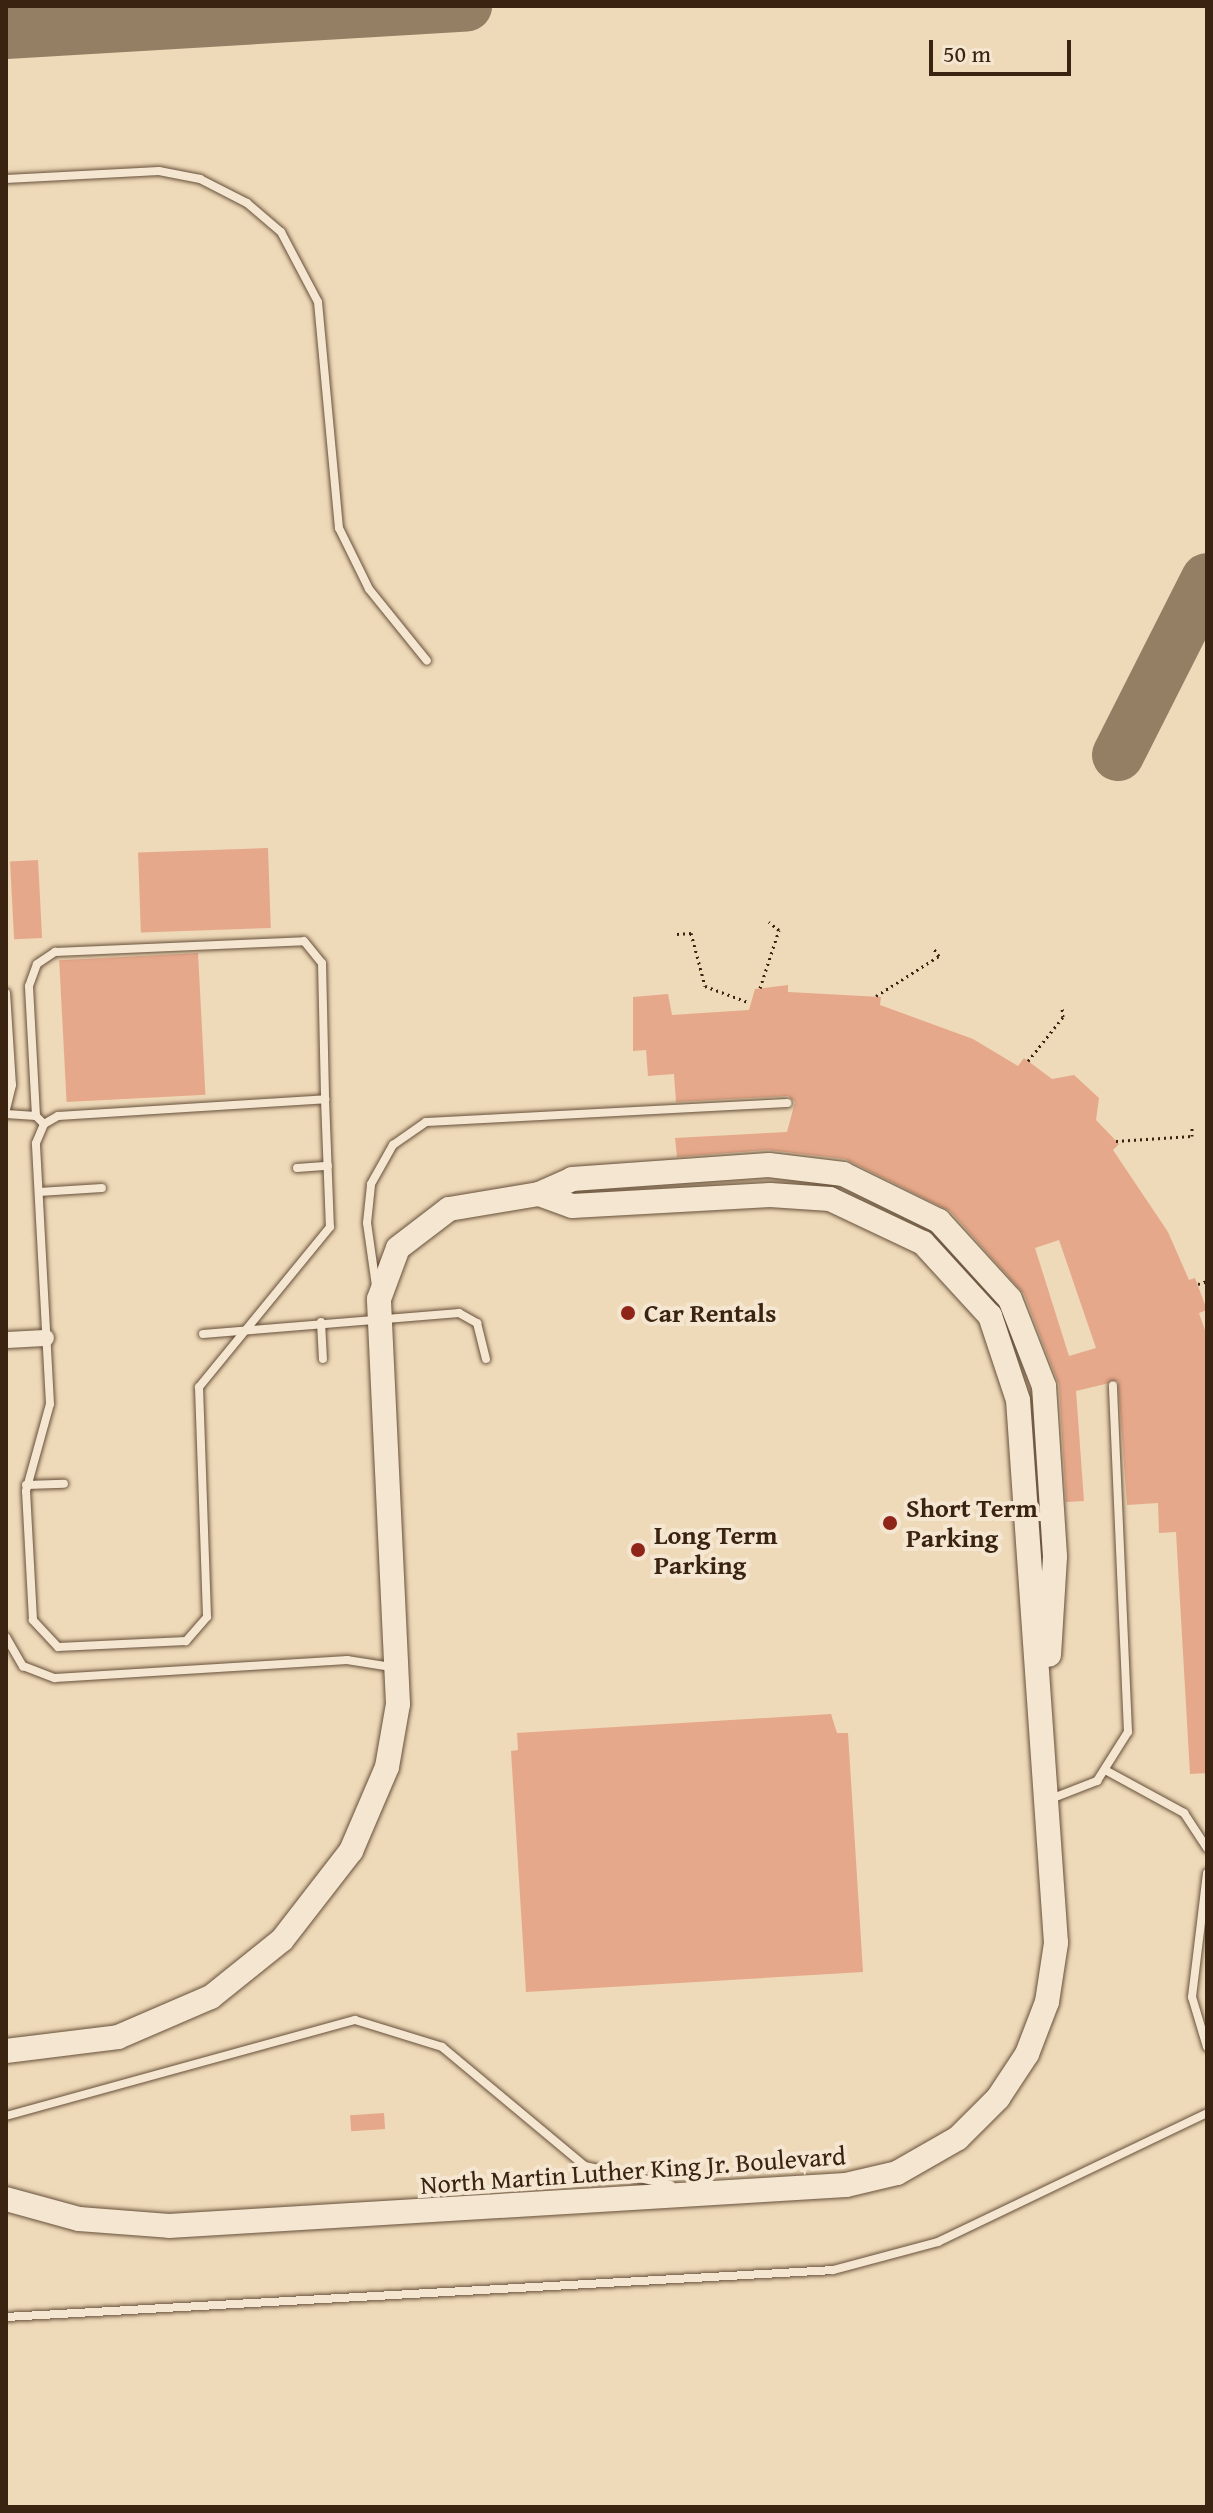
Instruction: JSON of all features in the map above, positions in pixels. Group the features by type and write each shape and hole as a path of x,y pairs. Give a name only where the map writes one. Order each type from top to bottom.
{"street":[{"name":"North Martin Luther King Jr. Boulevard","path":"6,2051 90,2044 158,2023 237,1980 282,1940 338,1872 371,1810 394,1733 398,1670 378,1308 390,1259 421,1225 463,1204 539,1194 572,1179 619,1174 750,1165 823,1170 920,1208 984,1264 1027,1331 1046,1404 1055,1572 1046,1773"},
{"name":"North Martin Luther King Jr. Boulevard","path":"6,2199 79,2219 169,2226 838,2187 897,2173 958,2138 1008,2087 1035,2039 1053,1978 1048,1800 1016,1385 990,1316 956,1272 891,1222 830,1199 789,1194 572,1206 539,1194"},
{"path":"6,1340 46,1338"}],"lane":[{"path":"6,179 159,171 200,179 247,203 281,232 318,302 339,528 369,589 427,661"},
{"path":"36,1116 29,986 45,956 280,937 304,941 322,963 330,1227 250,1328 207,1372 196,1400 208,1604 194,1636 71,1649 46,1640 33,1620 26,1485 49,1421 36,1143 44,1124 58,1116 325,1099"},
{"path":"6,993 12,1085 6,1111 36,1116 44,1124"},
{"path":"378,1308 367,1223 371,1184 393,1145 426,1122 788,1103"},
{"path":"297,1168 328,1166"},
{"path":"39,1192 102,1188"},
{"path":"203,1334 321,1322 378,1308 465,1314 477,1323 486,1359"},
{"path":"321,1322 323,1359"},
{"path":"1048,1800 1076,1794 1107,1771 1130,1720 1113,1385"},
{"path":"26,1485 64,1484"},
{"path":"6,1637 23,1666 55,1678 347,1660 398,1670"},
{"path":"1107,1771 1184,1813 1207,1848"},
{"path":"1207,1873 1192,1997 1207,2047"},
{"path":"6,2116 355,2020 442,2047 566,2153 598,2172 731,2193"},
{"path":"6,2317 833,2270 938,2242 1207,2113"}],"path":[{"path":"760,988 779,930 769,922"},
{"path":"677,934 691,933 705,986 748,1002"},
{"path":"876,996 939,956 934,949"},
{"path":"1028,1061 1063,1017 1062,1008"},
{"path":"1116,1141 1192,1136 1192,1127"},
{"path":"1198,1284 1207,1281"}],"building":[{"path":"268,848 271,928 141,932 138,853"},
{"path":"38,860 42,938 14,939 10,861"},
{"path":"198,953 205,1095 67,1102 59,960"},
{"path":"788,985 788,992 881,997 880,1005 973,1039 1018,1066 1024,1058 1052,1079 1074,1075 1099,1098 1096,1120 1119,1144 1113,1150 1168,1232 1189,1280 1195,1278 1207,1310 1199,1313 1207,1336 1207,1773 1190,1774 1176,1532 1159,1533 1158,1503 1127,1505 1118,1381 1076,1391 1084,1501 1066,1502 1059,1385 1024,1294 950,1211 845,1159 768,1150 677,1157 675,1138 787,1132 795,1102 788,1096 676,1102 674,1074 648,1076 646,1050 633,1051 633,997 668,994 672,1015 749,1010 755,989","holes":["1059,1240 1096,1348 1069,1356 1035,1248"]},
{"path":"831,1714 837,1733 848,1733 863,1972 526,1992 511,1751 518,1750 517,1733"},
{"path":"384,2113 385,2129 351,2131 350,2115"}],"taxiway":[{"path":"6,33 466,6"},
{"path":"1118,755 1207,579"}],"place":[{"name":"Car Rentals","path":"628,1313"},
{"name":"Short Term Parking","path":"890,1523"},
{"name":"Long Term Parking","path":"638,1550"}]}
